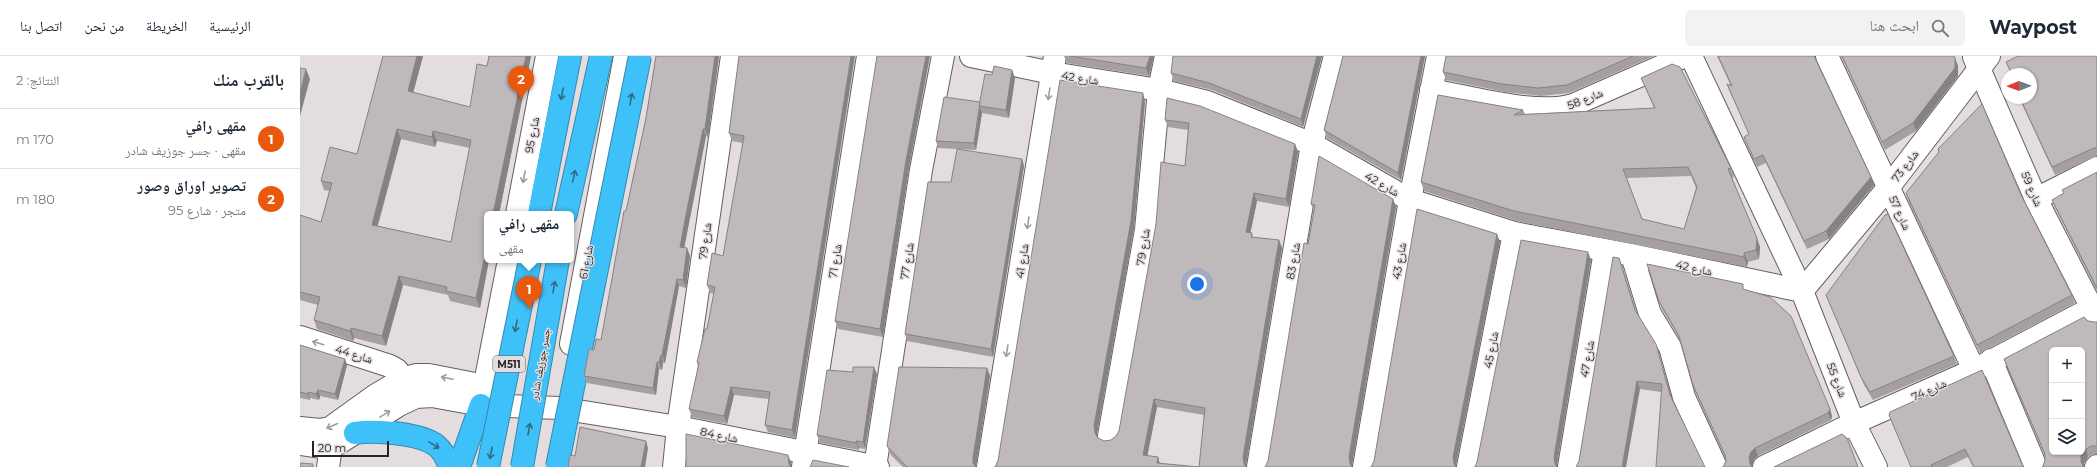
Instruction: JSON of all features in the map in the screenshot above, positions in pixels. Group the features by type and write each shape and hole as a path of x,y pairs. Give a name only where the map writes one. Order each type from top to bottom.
{"highway":[{"path":"540,211 570,56"},
{"path":"567,211 601,56"},
{"path":"557,467 640,56"},
{"name":"M511","path":"488,467 529,263"},
{"name":"جسر جوزيف شادر","path":"522,467 557,263"},
{"path":"459,467 483,395"},
{"path":"355,434 365,432 381,432 403,434 423,439 436,445 445,454 450,467"}],"street":[{"name":"شارع 95","path":"518,211 547,56"},
{"name":"شارع 61","path":"546,467 559,408 624,56"},
{"name":"شارع 79","path":"674,467 678,427 732,56"},
{"name":"شارع 71","path":"804,460 868,56"},
{"name":"شارع 77","path":"876,467 921,170 943,56"},
{"name":"شارع 42","path":"971,56 1054,65 1207,102 1312,144 1410,200 1514,233 1632,255 1802,291"},
{"name":"شارع 79","path":"1109,436 1146,230 1158,90 1166,56"},
{"name":"شارع 83","path":"1258,467 1312,144 1335,56"},
{"name":"شارع 43","path":"1364,467 1410,200 1438,56"},
{"name":"شارع 58","path":"1431,90 1521,106 1559,109 1573,105 1685,56"},
{"name":"شارع 55","path":"1691,56 1802,291 1854,423 1876,467"},
{"name":"شارع 57","path":"1827,56 1888,188 2036,467"},
{"name":"شارع 73","path":"1802,291 1888,188 1980,60"},
{"name":"شارع 59","path":"1980,60 2036,199 2094,313"},
{"name":"شارع 41","path":"988,467 1054,65"},
{"path":"2036,199 2097,168"},
{"name":"شارع 45","path":"1468,467 1514,233"},
{"name":"شارع 47","path":"1569,467 1606,251"},
{"path":"1632,255 1650,314 1670,347 1684,397 1716,467"},
{"path":"469,467 508,263"},
{"name":"شارع 74","path":"1764,467 1854,423 2094,313"},
{"name":"شارع 44","path":"300,337 390,366 397,370 403,379"},
{"path":"300,428 320,430 330,428 403,379 416,375 429,375 483,395"},
{"name":"شارع 84","path":"483,395 678,427 804,460 876,467"},
{"path":"300,444 329,457 355,434 399,405 416,397 483,395"}],"building":[{"path":"383,56 417,56 408,91 470,107 477,64 487,66 489,56 526,56 494,211 484,211 484,259 476,298 446,291 447,287 399,276 382,336 351,328 350,331 314,320 320,297 300,292 300,215 321,222 332,183 321,181 330,147 357,154","holes":["397,129 432,137 433,131 471,140 451,242 372,225"]},
{"path":"656,56 715,56 705,129 703,129 680,247 687,248 683,280 677,279 662,355 659,362 657,362 653,388 584,376 589,349 594,350 596,339 601,340 624,211 626,211 646,118"},
{"path":"739,56 851,56 792,430 765,425 770,392 731,387 724,416 689,409 699,363 697,362 705,329 707,329 715,287 707,285 712,253 723,256 744,136 729,133"},
{"path":"877,56 926,56 906,160 880,329 835,321"},
{"path":"1070,56 1150,56 1146,68"},
{"path":"1173,56 1317,56 1301,119 1209,83 1171,73"},
{"path":"1343,56 1421,56 1398,173 1324,130"},
{"path":"1446,56 1633,56 1567,85 1538,88 1502,84 1443,72"},
{"path":"1718,56 1814,56 1871,177 1826,231 1804,241 1763,155 1754,159 1744,137 1749,134 1727,84 1732,86"},
{"path":"1842,56 1954,56 1955,68 1913,123 1882,142"},
{"path":"2018,56 2097,56 2097,148 2052,167 2023,104 2037,104 2037,68 2009,68 2006,62"},
{"path":"1672,64 1680,67 1731,168 1728,169 1757,238 1756,250 1744,253 1744,257 1514,211 1421,182 1438,95 1523,110 1514,115 1655,108 1641,78","holes":["1688,167 1697,187 1684,229 1642,219 1623,169"]},
{"path":"994,66 1012,70 1006,110 979,106 985,74 992,75"},
{"path":"300,68 306,69 300,93"},
{"path":"1060,80 1143,93 1131,221 1094,426 1095,433 1098,438 1104,441 1111,440 1119,431 1156,224 1161,162 1185,166 1189,123 1165,120 1167,98 1200,106 1295,144 1286,199 1254,193 1246,232 1252,233 1251,237 1279,240 1243,457 1246,467 1199,467 995,467 998,461","holes":["1154,399 1205,408 1199,467 1157,463 1158,457 1143,455"]},
{"path":"944,97 980,102 974,143 936,141"},
{"path":"1982,104 2022,197 2072,295 1977,345 1906,193 1939,152 1938,149"},
{"path":"957,149 1022,159 991,349 905,334 928,182 951,182"},
{"path":"1319,156 1393,199 1349,457 1352,467 1265,467 1268,461 1304,243 1308,244 1315,205 1311,204"},
{"path":"2097,172 2097,288 2052,200 2064,193 2062,190"},
{"path":"1417,209 1497,234 1453,457 1456,467 1371,467 1374,461"},
{"path":"1888,214 1954,356 1870,392 1861,377 1826,295 1885,215"},
{"path":"1521,240 1588,252 1554,457 1557,467 1475,467 1477,462"},
{"path":"1613,257 1619,258 1635,310 1656,344 1670,395 1705,467 1656,467 1662,384 1637,381 1622,467 1576,467 1579,461"},
{"path":"1647,264 1743,284 1743,289 1770,297 1791,316 1830,409 1828,413 1755,448 1751,452 1749,458 1752,467 1723,467 1726,461 1725,455 1693,385 1679,336 1659,301"},
{"path":"2084,317 2088,321 2097,322 2097,446 2091,446 2085,450 2085,347 2049,347 2049,455 2081,455 2081,462 2084,467 2042,467 2045,460 2045,454 2004,359"},
{"path":"300,345 345,359 335,394 318,390 316,394 300,392"},
{"path":"853,367 874,367 863,442 856,441 856,443 817,435 827,370 853,372"},
{"path":"899,367 987,368 973,458 973,463 976,467 907,467 887,446"},
{"path":"1982,370 2024,467 1974,467 1965,449 1931,465 1932,467 1911,467 1889,415 1890,412"},
{"path":"580,427 646,441 641,467 568,467 570,455 575,456"},
{"path":"686,434 788,455 789,464 791,467 686,467"},
{"path":"1842,434 1847,438 1858,467 1774,467"},
{"path":"813,460 849,467 810,467"},
{"path":"300,463 313,464 313,467 300,467"}],"place":[{"name":"تصوير اوراق وصور","path":"521,99"},
{"name":"مقهى رافي","path":"529,309"}]}
